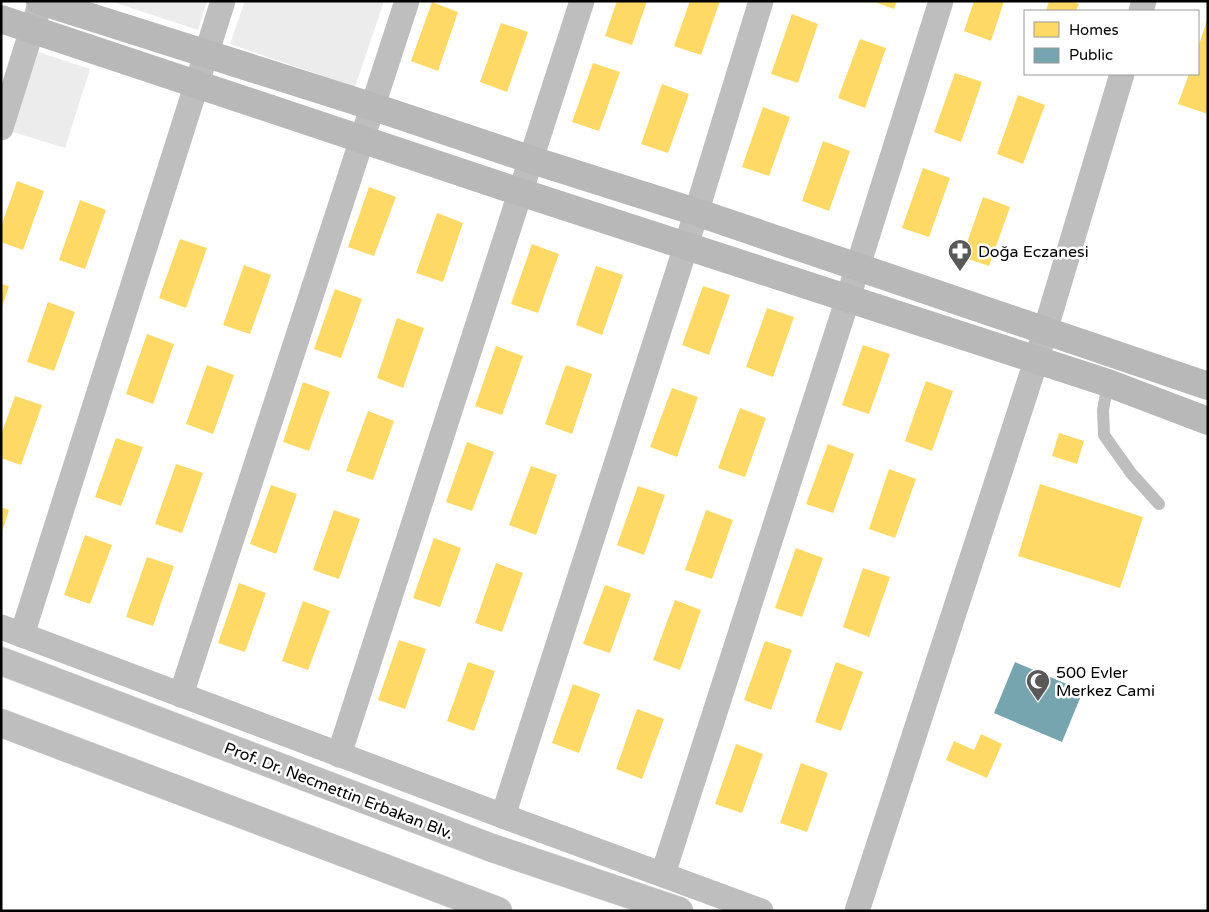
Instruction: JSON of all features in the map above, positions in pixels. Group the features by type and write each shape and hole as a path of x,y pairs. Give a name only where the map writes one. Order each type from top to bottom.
{"main road":[{"name":"Prof. Dr. Necmettin Erbakan Blv.","path":"1,661 492,848 680,911"},
{"path":"1,723 498,911"}],"street":[{"path":"1,128 41,1 696,212 1208,386"},
{"path":"223,1 12,631 339,755 761,911"},
{"path":"181,695 407,1"},
{"path":"339,755 582,1"},
{"path":"503,816 686,246 761,1"},
{"path":"663,874 848,298 941,1"},
{"path":"1,19 520,192 1108,383 1208,421"},
{"path":"857,911 1036,361 1122,75"}],"lane":[{"path":"1108,383 1103,410 1104,436 1131,473 1160,504"}],"shaded area":[{"path":"110,1 207,1 198,30"},
{"path":"245,1 384,1 355,87 230,44"},
{"path":"38,52 90,69 65,148 13,132"}],"building: Homes":[{"path":"617,1 647,1 632,45 605,36"},
{"path":"690,1 720,1 701,55 674,46"},
{"path":"872,1 897,1 894,9"},
{"path":"974,1 1004,1 991,41 964,31"},
{"path":"1049,1 1072,1 1079,4 1076,10 1046,10"},
{"path":"432,2 458,12 438,71 411,61"},
{"path":"792,14 818,24 798,83 771,74"},
{"path":"1208,20 1208,114 1178,104 1189,75 1199,75 1199,45"},
{"path":"501,23 528,32 507,92 480,82"},
{"path":"860,39 886,48 865,108 838,98"},
{"path":"593,63 620,72 599,131 572,122"},
{"path":"955,73 982,82 961,142 934,132"},
{"path":"662,84 689,94 668,153 641,144"},
{"path":"1018,95 1045,105 1023,164 997,154"},
{"path":"763,107 790,117 769,176 742,167"},
{"path":"823,141 850,151 829,211 802,201"},
{"path":"923,168 950,178 929,237 902,228"},
{"path":"17,181 44,191 23,250 1,242 1,227"},
{"path":"369,187 396,197 374,256 348,247"},
{"path":"983,197 1010,207 989,266 962,257"},
{"path":"80,200 106,210 85,269 59,260"},
{"path":"437,213 463,223 443,282 416,273"},
{"path":"180,239 207,248 186,308 159,298"},
{"path":"532,244 559,254 538,313 511,304"},
{"path":"244,265 271,275 250,334 223,325"},
{"path":"596,266 623,275 602,335 576,325"},
{"path":"1,284 9,286 2,307 1,307"},
{"path":"703,286 730,295 709,355 682,345"},
{"path":"335,289 362,299 341,358 314,349"},
{"path":"48,302 75,312 54,371 27,362"},
{"path":"767,308 794,317 773,377 746,367"},
{"path":"397,318 424,328 403,388 377,378"},
{"path":"147,334 174,344 153,404 126,394"},
{"path":"863,345 890,354 869,414 842,405"},
{"path":"496,346 523,356 502,415 475,406"},
{"path":"207,365 234,375 213,434 186,424"},
{"path":"566,365 592,374 572,434 545,424"},
{"path":"926,381 953,391 932,451 905,441"},
{"path":"303,382 330,392 309,451 283,442"},
{"path":"672,388 698,397 677,457 650,447"},
{"path":"15,396 42,405 21,465 1,458 1,435"},
{"path":"740,408 766,418 745,477 718,468"},
{"path":"368,411 394,421 373,480 346,471"},
{"path":"1059,433 1084,441 1077,464 1052,456"},
{"path":"116,438 143,447 121,506 95,497"},
{"path":"467,442 494,452 472,511 446,502"},
{"path":"828,444 854,454 833,513 806,504"},
{"path":"176,464 203,473 182,533 155,524"},
{"path":"531,466 557,475 536,535 509,525"},
{"path":"889,469 916,479 895,538 869,529"},
{"path":"1040,484 1143,517 1120,588 1018,556"},
{"path":"271,485 297,494 276,554 250,544"},
{"path":"638,486 665,495 644,555 617,545"},
{"path":"1,507 9,510 2,532 1,532"},
{"path":"334,510 360,519 339,579 313,570"},
{"path":"706,510 733,520 712,579 685,570"},
{"path":"85,535 112,545 90,604 64,595"},
{"path":"434,538 461,548 440,607 413,598"},
{"path":"796,548 823,558 802,617 775,608"},
{"path":"147,557 174,566 153,626 126,617"},
{"path":"496,563 523,573 502,632 475,623"},
{"path":"863,568 890,577 869,637 843,627"},
{"path":"239,583 266,593 245,652 218,643"},
{"path":"605,585 631,594 610,653 583,644"},
{"path":"675,600 701,610 680,670 653,660"},
{"path":"303,601 330,611 308,670 282,661"},
{"path":"399,640 426,649 405,709 378,700"},
{"path":"765,641 792,650 771,710 744,700"},
{"path":"468,662 495,671 474,731 447,721"},
{"path":"836,662 863,672 841,731 815,722"},
{"path":"573,684 600,694 579,753 552,743"},
{"path":"637,709 664,719 642,779 616,769"},
{"path":"981,734 1002,744 987,778 946,760 954,741 974,750"},
{"path":"736,744 763,754 742,813 715,804"},
{"path":"801,763 828,773 807,832 780,823"}],"building: Public":[{"name":"500 Evler Merkez Cami","path":"1015,662 1083,691 1062,742 994,713"}],"place":[{"name":"Doğa Eczanesi","path":"960,272"},
{"name":"500 Evler Merkez Cami","path":"1038,702"}]}
